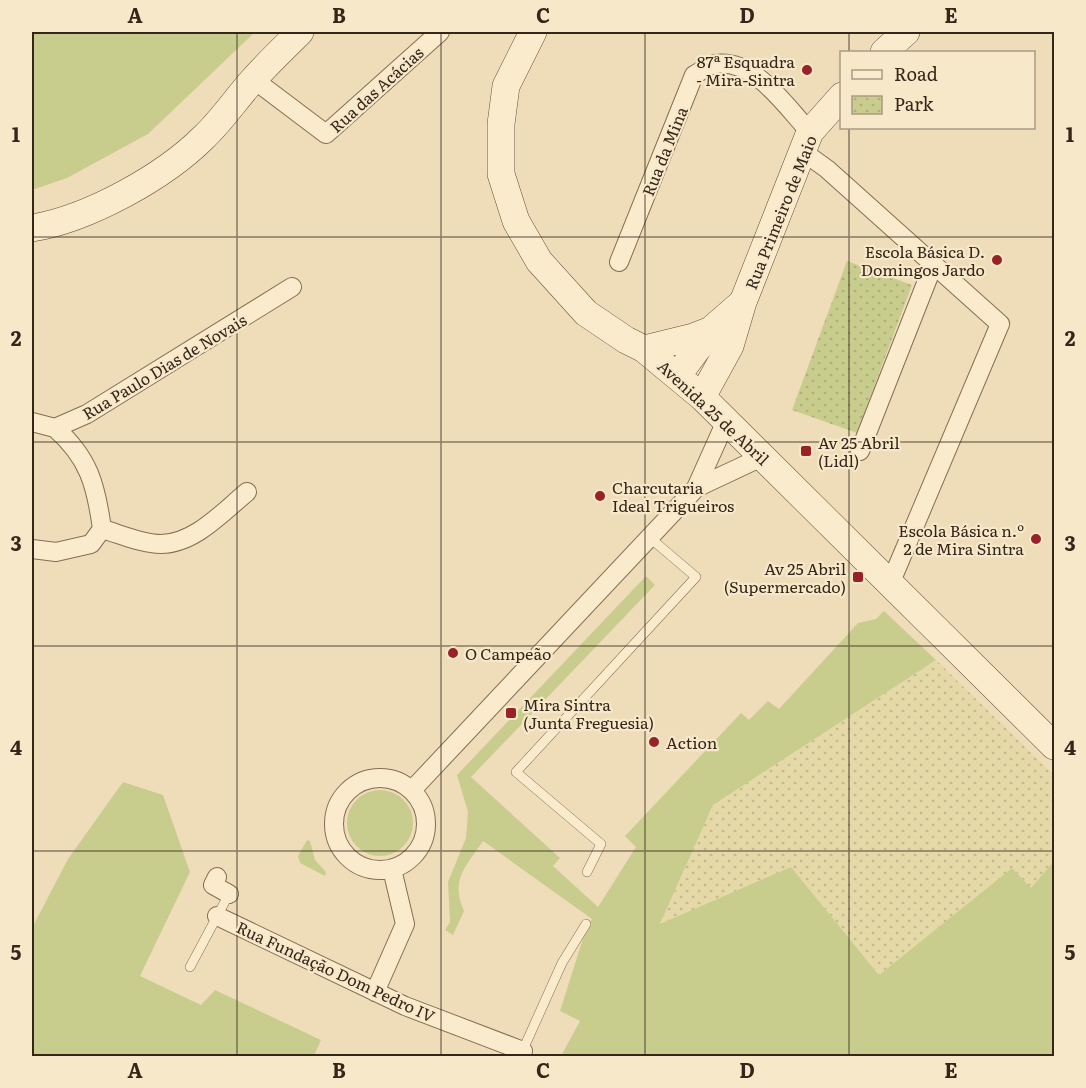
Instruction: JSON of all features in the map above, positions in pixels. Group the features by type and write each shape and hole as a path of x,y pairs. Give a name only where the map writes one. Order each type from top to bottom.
{"street":[{"path":"32,228 46,226 99,206 168,166 204,137 253,79 300,32"},
{"name":"Rua das Acácias","path":"253,79 326,134 440,32"},
{"name":"Avenida 25 de Abril","path":"533,32 506,86 501,124 501,174 516,221 539,261 586,313 626,340 644,349 702,397 1054,746"},
{"path":"885,51 906,32"},
{"name":"Rua da Mina","path":"619,262 694,75 714,64 740,66 755,74 827,169 1000,324 890,584"},
{"name":"Rua Primeiro de Maio","path":"702,397 730,346 743,302 806,142 840,99"},
{"path":"860,451 934,263"},
{"name":"Rua Paulo Dias de Novais","path":"55,428 87,414 292,287"},
{"name":"Rua Primeiro de Maio","path":"678,375 712,329 743,302"},
{"path":"644,349 693,337 712,329"},
{"path":"412,790 696,488 726,421"},
{"path":"32,422 55,428 75,445 88,468 97,495 102,529 91,544 56,552 32,549"},
{"path":"696,488 762,457"},
{"path":"102,529 160,544 175,541 205,527 247,492"},
{"path":"388,780 412,790 426,815 426,829 416,854 392,869 375,870 358,865 345,854 336,839 334,822 338,805 348,791 363,781 388,780"},
{"path":"375,992 405,924 392,869"},
{"path":"217,877 213,885 229,894"},
{"name":"Rua Fundação Dom Pedro IV","path":"217,916 375,992 521,1054"}],"lane":[{"path":"587,872 601,844 516,772 696,577 649,537"},
{"path":"190,967 229,894"},
{"path":"521,1054 562,963 585,924"}],"shaded area":[{"path":"936,660 1054,775 1054,861 1031,888 1012,868 879,975 791,867 660,925 713,805"}],"green space":[{"path":"32,32 254,33 148,134 67,178 32,190"},
{"path":"847,261 912,285 857,433 792,410"},
{"path":"646,576 655,585 471,777 560,858 553,866 598,907 636,847 625,836 741,713 749,720 768,701 779,709 858,623 876,619 884,611 936,660 713,805 660,924 791,867 879,975 1012,868 1031,888 1054,861 1054,1056 561,1056 580,1021 560,1011 586,929 592,919 483,841 466,866 459,882 460,900 464,911 453,935 445,930 450,922 448,882 466,838 468,812 457,775"},
{"path":"123,782 163,795 190,872 140,976 201,1005 215,990 321,1040 314,1056 32,1056 32,928 68,859"},
{"path":"380,790 393,793 403,800 410,810 413,823 410,836 403,846 393,853 380,856 367,853 357,846 350,836 347,823 350,810 357,800 367,793"},
{"path":"307,840 310,841 315,860 326,872 325,876 300,863 298,856"}],"place":[{"name":"87ª Esquadra - Mira-Sintra","path":"807,70"},
{"name":"Escola Básica D. Domingos Jardo","path":"997,260"},
{"name":"Av 25 Abril (Lidl)","path":"806,451"},
{"name":"Charcutaria Ideal Trigueiros","path":"600,496"},
{"name":"Escola Básica n.º 2 de Mira Sintra","path":"1036,539"},
{"name":"Av 25 Abril (Supermercado)","path":"858,577"},
{"name":"O Campeão","path":"453,653"},
{"name":"Mira Sintra (Junta Freguesia)","path":"511,713"},
{"name":"Action","path":"654,742"}]}
